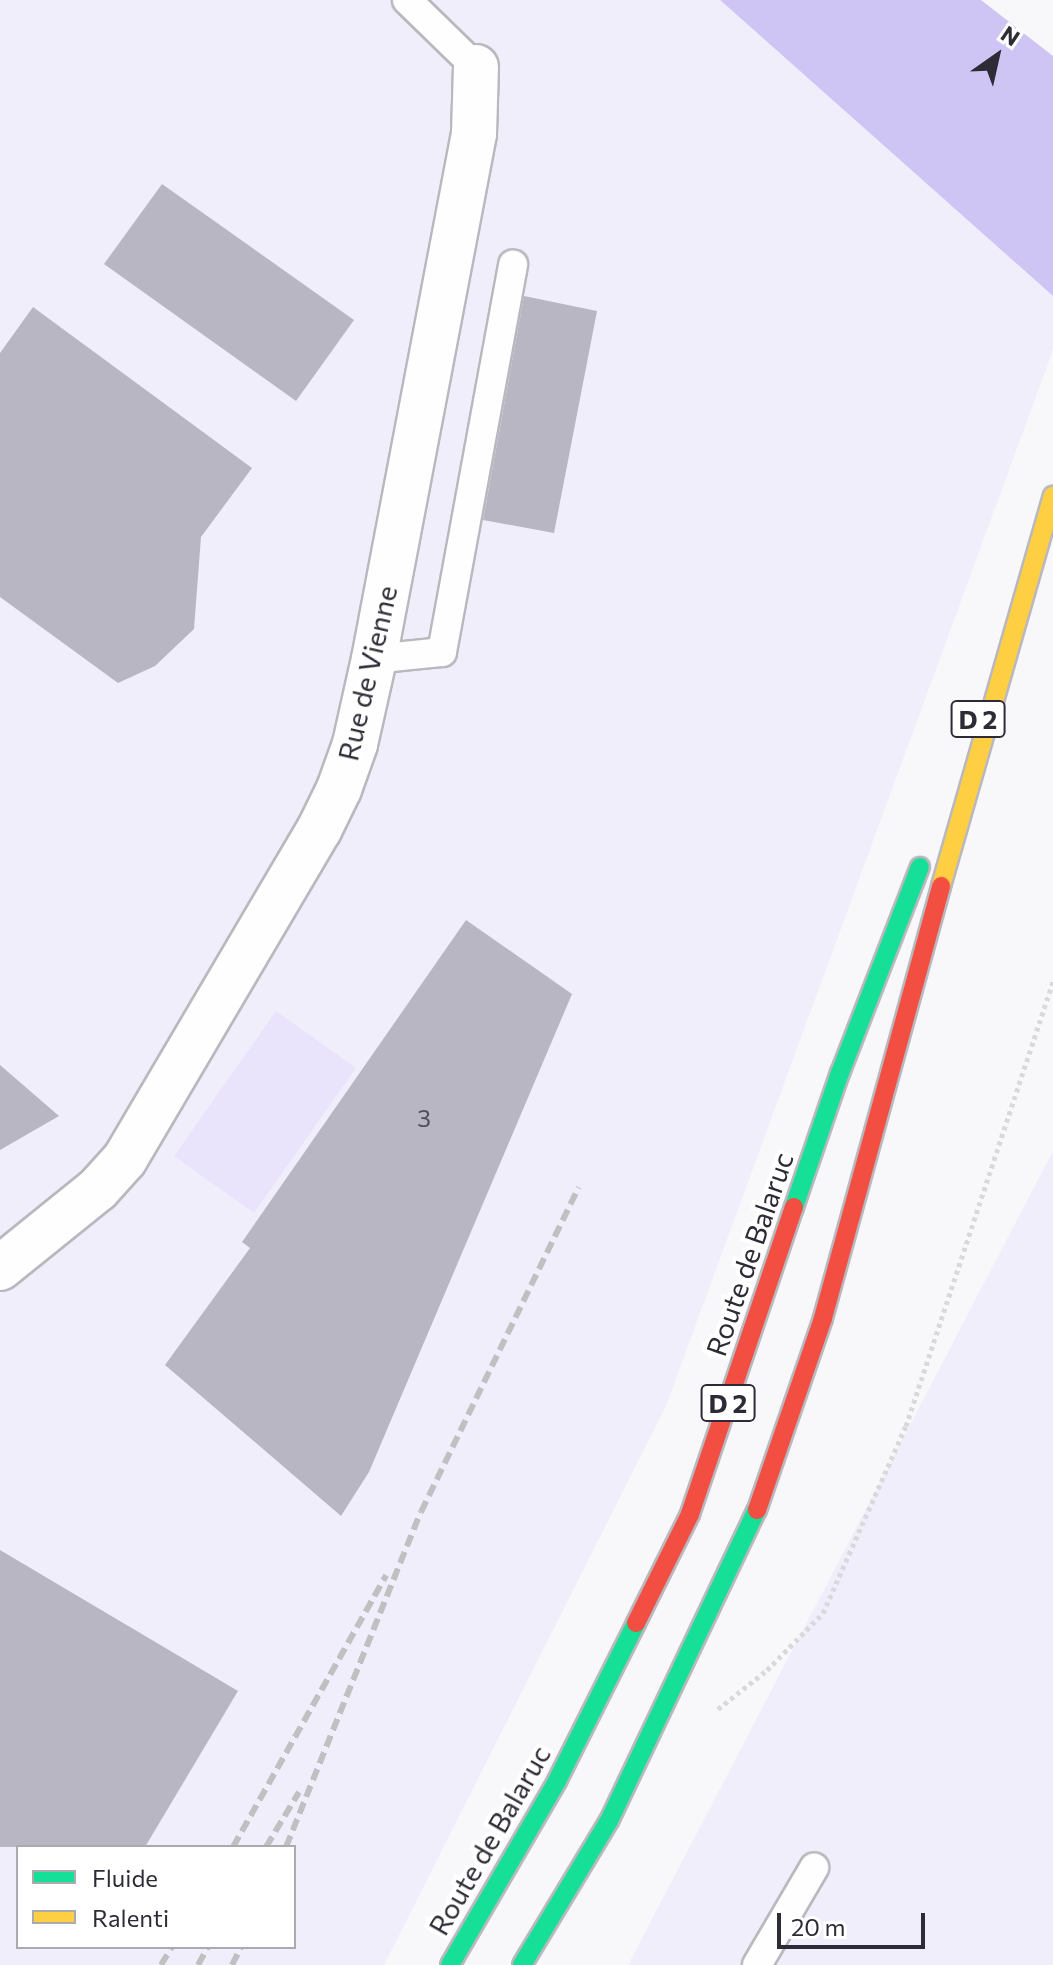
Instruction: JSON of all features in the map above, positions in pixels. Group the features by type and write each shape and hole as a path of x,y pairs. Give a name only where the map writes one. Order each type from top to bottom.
{"main road":[{"name":"D 2","path":"522,1965 609,1821 753,1522 823,1318 1014,626 1053,496"},
{"name":"D 2","path":"942,812 1014,626"},
{"name":"Route de Balaruc","path":"450,1965 557,1781 690,1514 840,1073 925,856"}],"street":[{"name":"Rue de Vienne","path":"0,1268 98,1189 125,1159 319,830 355,744 474,134 476,67"}],"lane":[{"name":"Rue de Vienne","path":"407,0 476,67"},
{"path":"374,659 442,652 513,264"},
{"path":"757,1965 814,1868"}],"path":[{"path":"710,1716 767,1670 823,1613 906,1426 1053,981"}],"shaded area":[{"path":"0,0 720,0 1053,296 1053,350 666,1406 384,1965 0,1965"},
{"path":"720,0 981,0 1053,56 1053,296"},
{"path":"276,1011 356,1068 254,1213 174,1156"},
{"path":"1053,1151 1053,1965 628,1965"}],"building":[{"path":"162,184 354,320 296,401 104,264"},
{"path":"524,296 597,311 554,533 483,520"},
{"path":"33,307 252,468 201,537 194,629 155,666 118,683 0,597 0,353"},
{"path":"466,920 572,994 369,1472 341,1516 165,1365 250,1248 242,1242"},
{"path":"0,1065 59,1116 0,1150"},
{"path":"0,1550 238,1691 146,1845 0,1847"}],"railway":[{"path":"287,1845 421,1512 579,1187"},
{"path":"234,1845 386,1575"},
{"path":"267,1845 299,1792"},
{"path":"161,1965 171,1949"},
{"path":"198,1965 207,1949"},
{"path":"232,1965 240,1949"}],"traffic: fast":[{"path":"794,1207 840,1073 920,867"},
{"path":"522,1965 609,1821 757,1510"},
{"path":"450,1965 557,1781 636,1623"}],"traffic: slow":[{"path":"941,886 1053,496"}],"traffic: jam":[{"path":"757,1510 823,1318 941,886"},
{"path":"636,1623 690,1514 794,1207"}]}
